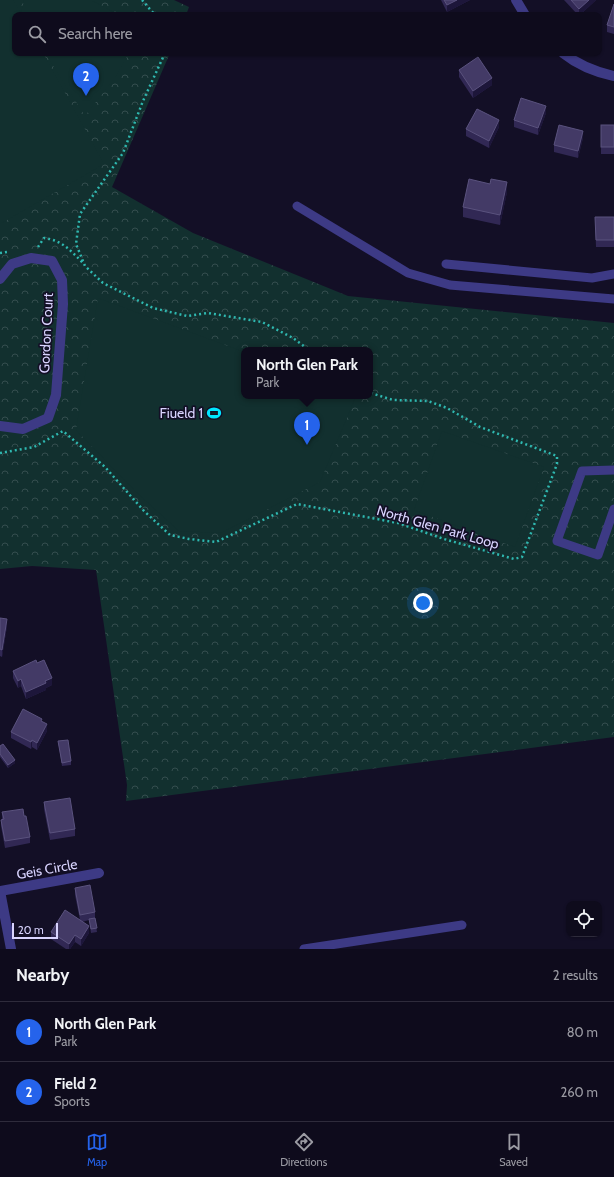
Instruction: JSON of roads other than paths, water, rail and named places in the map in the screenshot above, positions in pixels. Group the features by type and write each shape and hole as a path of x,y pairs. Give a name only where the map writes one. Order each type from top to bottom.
{"street":[{"path":"516,0 523,12"},
{"path":"568,56 596,72 614,76"},
{"name":"Gordon Court","path":"0,279 12,264 31,258 52,261 62,280 63,304 56,395 48,418 23,429 0,426"},
{"name":"Geis Circle","path":"0,891 99,873"},
{"path":"0,891 11,949"}],"lane":[{"path":"297,206 408,273 450,285 614,299"},
{"path":"446,264 592,278 614,274"},
{"path":"614,470 582,471 558,541 598,555 614,509"},
{"path":"304,949 462,925"}],"place":[{"name":"Field 2","path":"86,96"},
{"name":"Fiueld 1","path":"214,413"},
{"name":"North Glen Park","path":"307,445"}]}
